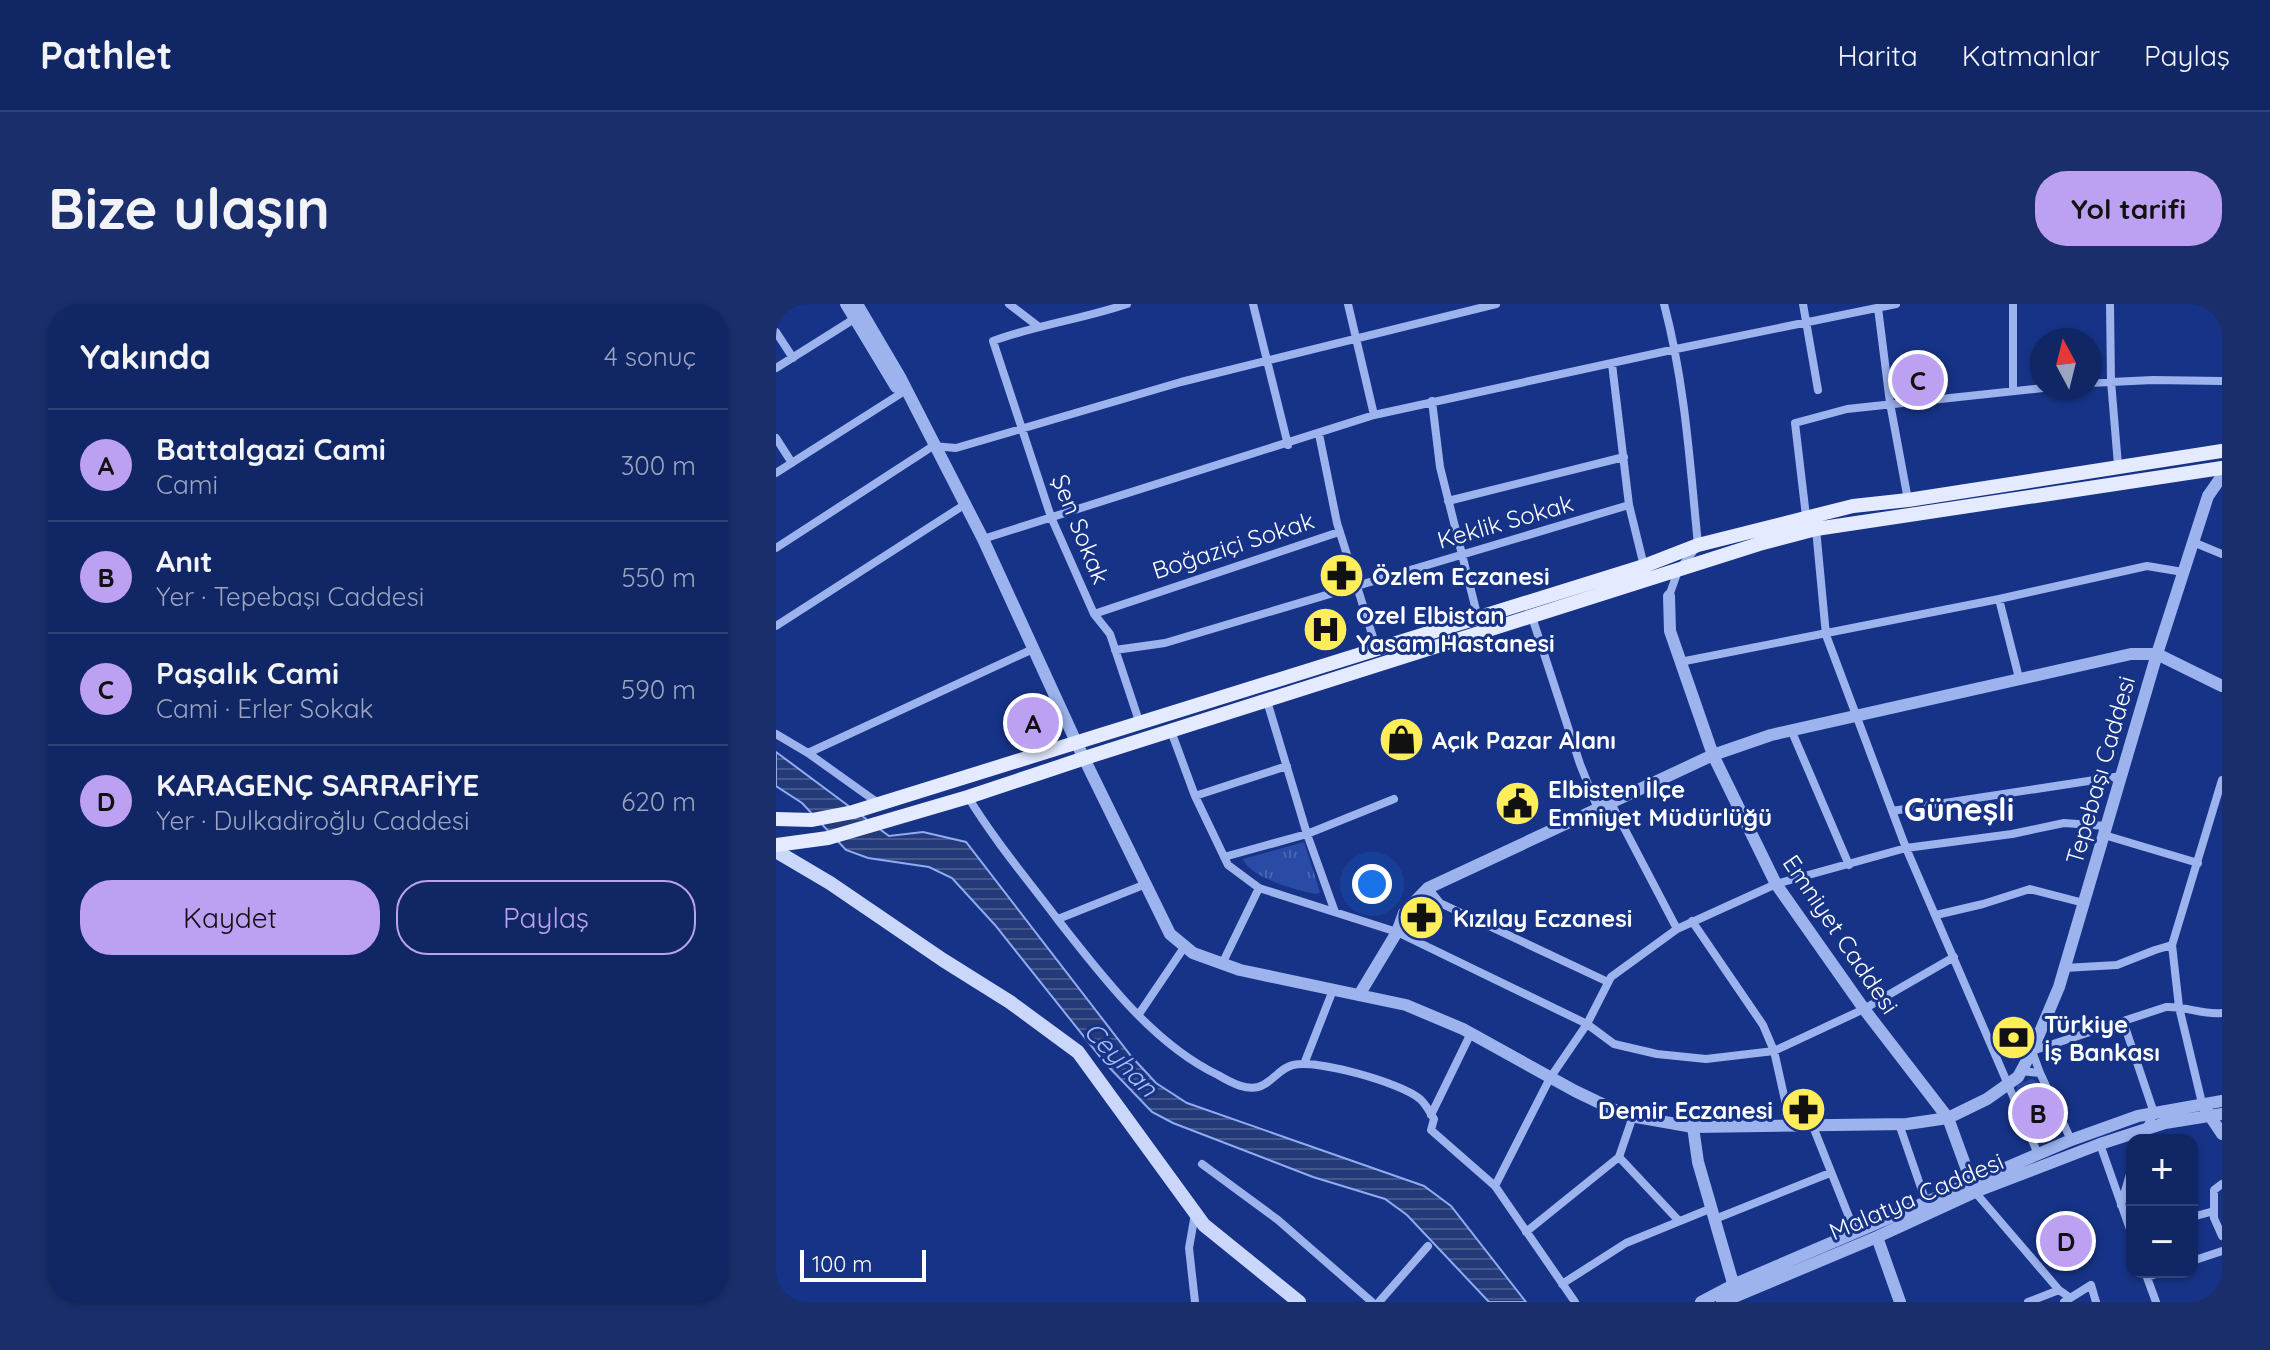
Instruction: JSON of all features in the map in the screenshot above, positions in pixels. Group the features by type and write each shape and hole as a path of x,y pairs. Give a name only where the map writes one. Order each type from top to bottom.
{"main road":[{"path":"776,819 812,820 853,812 1644,566 1698,545 1806,516 1853,506 2222,451"},
{"path":"776,848 828,838 968,797 1816,529 2222,468"},
{"path":"776,848 1010,1002 1078,1052 1204,1225 1299,1302"}],"street":[{"path":"846,304 933,446"},
{"path":"857,304 900,377 983,539 1077,744 1170,934 1193,953 1240,970 1406,1005 1471,1033 1600,1103 1633,1116 1693,1127 1899,1124 1948,1118 1987,1099 2015,1078 2040,1073"},
{"path":"1009,304 1039,327 1127,304"},
{"path":"1253,304 1288,445"},
{"path":"1348,304 1374,415"},
{"path":"776,548 933,446 956,448 1181,382 1496,304"},
{"path":"1664,304 1676,349 1698,545 1678,571 1669,596"},
{"path":"1803,304 1818,390"},
{"path":"983,539 1288,445 1374,415 1896,304"},
{"path":"2013,304 2013,391"},
{"path":"2110,304 2111,381 2118,465"},
{"path":"1878,308 1890,403 1908,500"},
{"path":"776,368 854,319"},
{"name":"Şen Sokak","path":"1039,327 993,341 994,345 1051,517 1094,614 1110,634 1140,724"},
{"path":"776,332 793,358"},
{"path":"1612,364 1629,505 1644,566"},
{"path":"2102,382 2222,381"},
{"path":"1806,516 1795,423 1847,409 2030,389"},
{"path":"776,473 900,394"},
{"path":"1432,401 1440,467 1478,618"},
{"path":"1319,434 1339,532 1377,650"},
{"path":"776,438 792,463"},
{"path":"1448,501 1624,457"},
{"name":"Tepebaşı Caddesi","path":"2015,1078 2032,1051 2064,968 2183,572 2208,496 2222,476"},
{"path":"776,626 964,505"},
{"name":"Keklik Sokak","path":"1115,650 1165,643 1629,505"},
{"path":"1816,529 1826,635 1906,848 1954,957 2015,1078 2038,1154"},
{"name":"Boğaziçi Sokak","path":"1094,614 1339,532"},
{"path":"2193,542 2222,554"},
{"path":"1680,662 1826,635 2147,566 2183,572"},
{"name":"Emniyet Caddesi","path":"1669,596 1670,631 1710,758 1776,884 1864,1009 1948,1118 1973,1188"},
{"path":"1999,599 2019,678"},
{"path":"1532,617 1598,809"},
{"path":"808,753 1033,649"},
{"path":"1359,995 1397,932 1404,913 1428,888 1710,758 1771,735 2131,654 2157,654 2222,686"},
{"path":"1267,701 1307,834 1335,912"},
{"path":"1171,731 1195,796 1228,865 1259,888 1397,932 1587,1024 1614,1044 1657,1054 1706,1059 1774,1051 1864,1009 1954,957"},
{"path":"1792,732 1849,865"},
{"path":"776,734 880,804"},
{"path":"1195,796 1287,766"},
{"path":"1892,811 2121,776"},
{"path":"2222,780 2172,945 2179,1007 2202,1103 2216,1115 2222,1134"},
{"path":"968,797 996,841 1058,919 1164,1041 1184,1056 1245,1087 1262,1086 1282,1069 1304,1064 1406,1089 1422,1101 1434,1119 1431,1130 1495,1186 1575,1302"},
{"path":"1224,857 1307,834 1394,799"},
{"path":"1611,803 1677,929"},
{"path":"1495,1186 1550,1078 1587,1024 1608,982 1640,954 1692,921 1776,884 1906,848 2012,834 2064,823 2105,831 2198,863"},
{"path":"1058,919 1146,884"},
{"path":"1222,964 1259,888"},
{"path":"1428,888 1440,903 1608,982"},
{"path":"1936,915 2030,889 2084,903"},
{"path":"1692,921 1763,1025 1774,1051 1791,1127"},
{"path":"2064,968 2117,965 2172,945"},
{"path":"1139,1014 1185,946"},
{"path":"1304,1064 1333,990"},
{"path":"2071,1140 2032,1051 2166,1007 2222,1013"},
{"path":"2123,1021 2154,1113 2142,1134"},
{"path":"1431,1115 1471,1033"},
{"path":"1701,1302 1736,1294 1855,1232 1926,1202 1973,1188 2071,1140 2154,1113 2222,1101"},
{"name":"Malatya Caddesi","path":"2143,1134 2165,1123 2216,1115"},
{"path":"1526,1232 1619,1157 1633,1116"},
{"path":"1812,1124 1855,1232"},
{"path":"1899,1124 1926,1202"},
{"path":"1693,1127 1698,1162 1736,1294"},
{"name":"Malatya Caddesi","path":"1722,1302 1877,1237 1973,1188 2100,1144 2126,1138"},
{"path":"2100,1144 2126,1218"},
{"path":"1619,1157 1679,1221"},
{"path":"1202,1164 1278,1220 1372,1302"},
{"path":"1562,1284 1626,1243 1679,1221 1714,1214 1830,1173"},
{"path":"2222,1184 2214,1190 2214,1211 2222,1236"},
{"path":"1973,1188 2067,1300 2091,1285 2096,1302"},
{"path":"2121,1205 2126,1188"},
{"path":"2198,1215 2214,1211"},
{"path":"1195,1213 1189,1248 1195,1302"},
{"path":"1877,1237 1900,1302"},
{"path":"1379,1302 1428,1246"},
{"path":"2198,1259 2222,1251"},
{"path":"2147,1278 2156,1302"},
{"path":"2028,1302 2059,1290"}],"green space":[{"path":"1304,842 1320,892 1317,894 1264,878 1247,866 1243,859"},
{"path":"2032,1079 2038,1082 2058,1131 2049,1139 2036,1139 2016,1093 2017,1085"}],"water":[{"name":"Ceyhan","path":"776,752 889,836 923,832 966,842 1131,1056 1156,1083 1187,1103 1424,1186 1451,1206 1526,1302 1489,1302 1407,1215 1385,1199 1313,1177 1152,1112 1105,1063 995,925 952,878 929,867 868,858 846,850 802,803 776,786"}],"place":[{"name":"Paşalık Cami","path":"1918,380"},
{"name":"Özlem Eczanesi","path":"1341,576"},
{"name":"Ozel Elbistan Yasam Hastanesi","path":"1325,629"},
{"name":"Battalgazi Cami","path":"1033,723"},
{"name":"Açık Pazar Alanı","path":"1401,740"},
{"name":"Elbisten İlçe Emniyet Müdürlüğü","path":"1517,803"},
{"name":"Kızılay Eczanesi","path":"1422,918"},
{"name":"Türkiye İş Bankası","path":"2013,1038"},
{"name":"Demir Eczanesi","path":"1804,1110"},
{"name":"Anıt","path":"2038,1113"},
{"name":"KARAGENÇ SARRAFİYE","path":"2066,1241"}],"district":[{"name":"Güneşli","path":"1959,809"}]}
